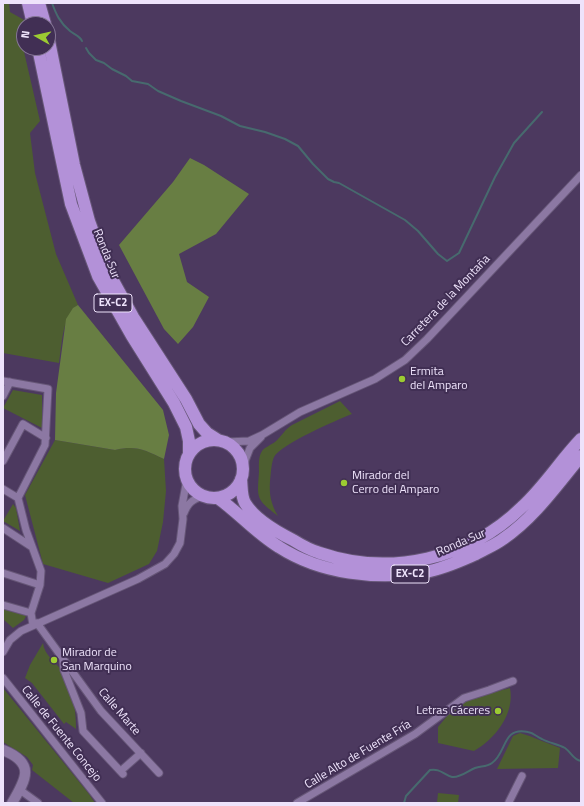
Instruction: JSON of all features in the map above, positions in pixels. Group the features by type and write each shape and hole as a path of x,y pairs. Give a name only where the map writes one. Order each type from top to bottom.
{"highway":[{"path":"28,3 31,16"},
{"path":"39,3 43,16"},
{"name":"EX-C2","path":"40,56 63,141"},
{"name":"EX-C2","path":"51,56 63,141"},
{"name":"Ronda Sur","path":"63,141 88,221 106,268 133,317 186,399 199,424 207,433 222,441"},
{"name":"Ronda Sur","path":"63,141 71,204 98,276 132,336 174,402 186,427 189,441 189,454"},
{"name":"Ronda Sur","path":"241,479 242,492 245,502 249,508 264,522 307,547 320,553 359,562 388,564 413,562 434,557 477,541 500,526 522,507 581,439"},
{"path":"189,454 194,447 201,442 209,440 222,441"},
{"name":"EX-C2","path":"222,441 238,452 243,466 241,479"},
{"name":"EX-C2","path":"187,479 185,470 189,454"},
{"name":"Ronda Sur","path":"218,498 256,531 280,548 314,564 346,572 366,575 402,575 426,572 456,563 502,540 527,519 581,456"},
{"path":"187,479 190,486 202,496 218,498 232,492 238,486 241,479"}],"main road":[{"path":"3,750 21,760 25,767 26,774 20,790 12,803"}],"street":[{"name":"Carretera de la Montaña","path":"222,441 249,441 262,435 300,412 375,379 405,360 427,339 581,175"},
{"path":"3,396 7,381 48,389 45,445 18,498 32,547 41,571 40,585 30,613 35,624"},
{"path":"3,461 23,424 46,438"},
{"name":"Carretera de la Montaña","path":"243,466 250,448 262,435"},
{"path":"3,652 10,640 15,635 35,624 152,572 165,564 174,554 181,538 183,516 182,506 187,479"},
{"path":"3,489 18,498"},
{"path":"183,516 187,505 202,496"},
{"path":"3,528 32,547"},
{"path":"3,574 40,585"},
{"path":"3,605 30,613"},
{"name":"Calle Marte","path":"35,624 101,711 159,773"},
{"path":"63,659 64,670 81,713 83,730 123,771 141,753"},
{"name":"Calle de Fuente Concejo","path":"3,678 102,803"},
{"name":"Calle Alto de Fuente Fría","path":"297,803 415,734 464,698 513,681"},
{"path":"501,803 504,801 509,803 522,776"},
{"path":"20,790 38,803"}],"green space":[{"path":"3,3 9,3 10,12 17,16 16,56 25,56 40,121 30,133 35,173 56,254 78,305 69,316 66,323 59,363 3,353"},
{"path":"190,158 204,165 249,194 216,234 179,254 187,282 209,297 193,327 178,344 164,329 119,245 173,182"},
{"path":"78,305 163,410 169,435 164,459 135,448 115,450 55,440 56,393 66,319 73,308"},
{"path":"13,390 42,395 42,428 3,408"},
{"path":"340,401 352,414 298,439 274,457 271,469 270,491 272,503 278,516 265,506 258,493 259,462 262,451 275,442 292,425"},
{"path":"55,440 115,450 135,448 164,459 166,491 163,522 157,551 149,564 108,583 43,564 25,495"},
{"path":"13,504 16,508 20,531 3,521"},
{"path":"3,608 27,614 24,620 13,628 3,619"},
{"path":"43,643 48,655 60,668 65,677 74,705 76,729 66,722 64,724 32,683 25,678 30,665"},
{"path":"3,688 95,803 74,803 32,770 33,765 27,757 3,742"},
{"path":"510,688 511,698 502,725 482,746 474,751 438,743 438,727 453,709 465,700"},
{"path":"520,733 560,748 558,768 497,769 513,736"},
{"path":"438,793 459,795 458,803 437,803"}],"waterway":[{"path":"52,3 61,22 82,41"},
{"path":"86,48 96,60 104,63 132,81 148,84 158,91 221,116 240,126 265,132 285,139 298,146 328,179 339,183 405,220 418,231 438,254 447,261 459,253 495,177 514,143 542,112"},
{"path":"404,803 406,796 430,770 437,770 449,776 455,777 475,768 488,765 497,759 509,737 520,731 530,733 562,747 574,758 581,761"}],"place":[{"name":"Ermita del Amparo","path":"402,379"},
{"name":"Mirador del Cerro del Amparo","path":"344,483"},
{"name":"Mirador de San Marquino","path":"54,660"},
{"name":"Letras Cáceres","path":"498,711"}]}
